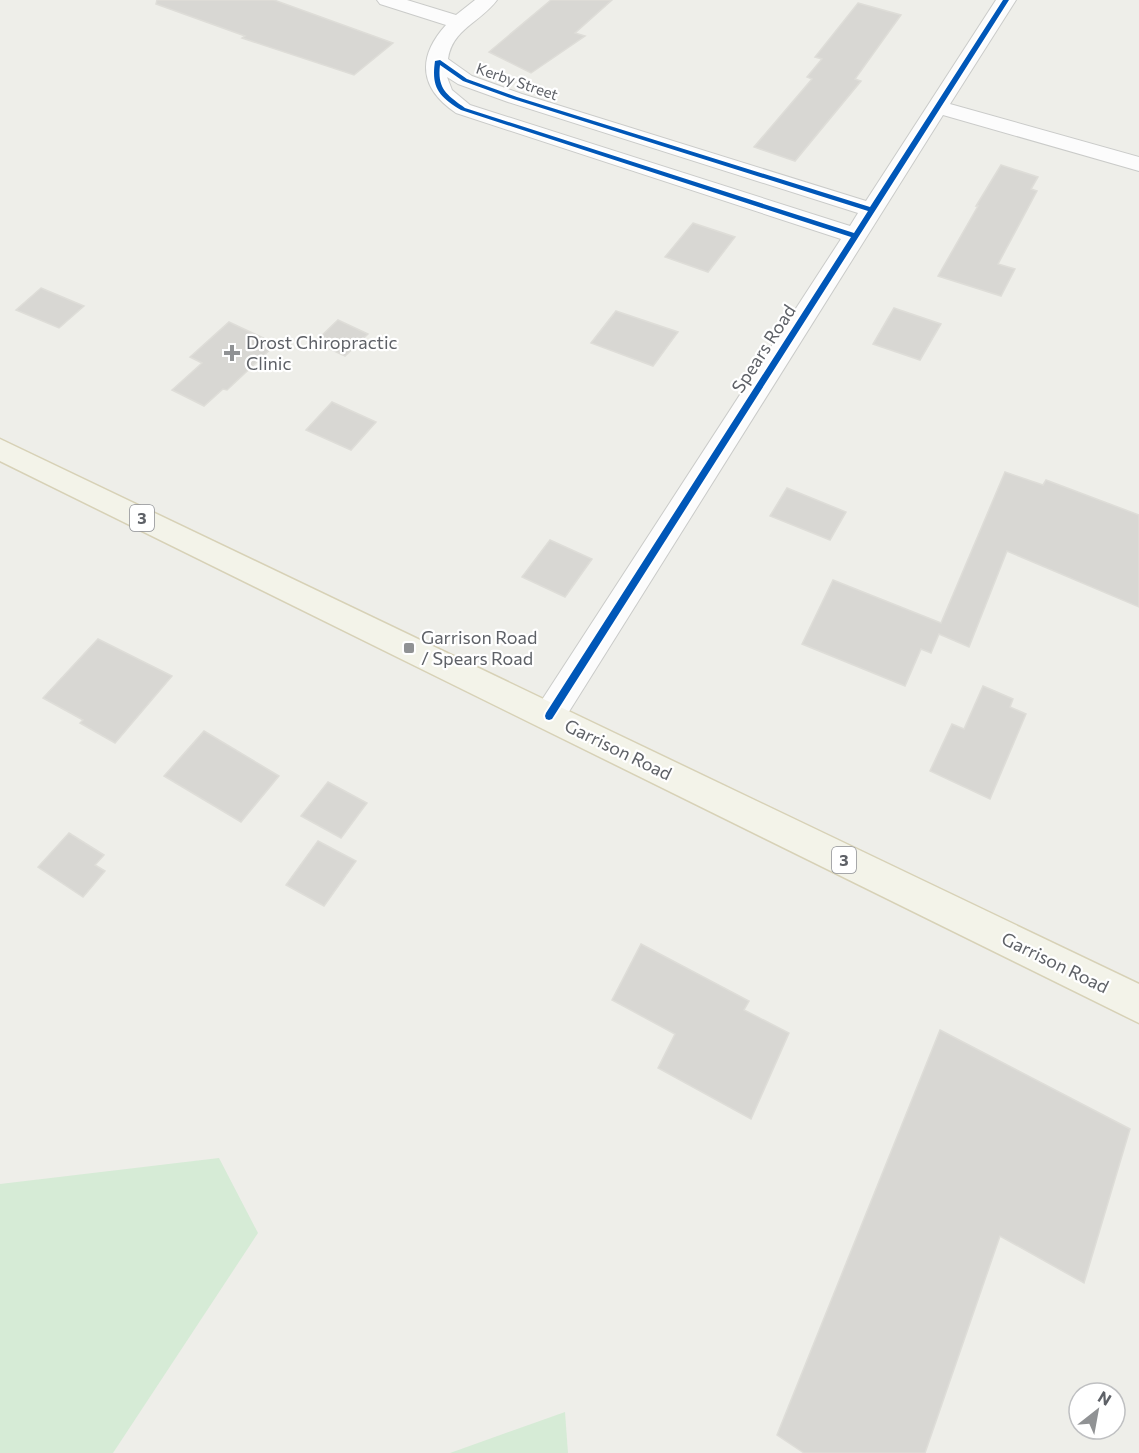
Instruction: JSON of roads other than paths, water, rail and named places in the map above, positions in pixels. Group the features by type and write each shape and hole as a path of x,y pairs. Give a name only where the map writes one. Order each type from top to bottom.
{"main road":[{"name":"Garrison Road","path":"0,449 1139,1004"}],"street":[{"path":"387,0 460,23"},
{"path":"487,0 448,34 442,45 438,61 435,79 443,95 463,110 856,236"},
{"name":"Spears Road","path":"549,716 1006,0"},
{"name":"Kerby Street","path":"438,61 465,80 515,98 872,210"},
{"path":"938,107 1139,164"}],"place":[{"name":"Drost Chiropractic Clinic","path":"232,353"},
{"name":"Garrison Road / Spears Road","path":"409,648"}]}
